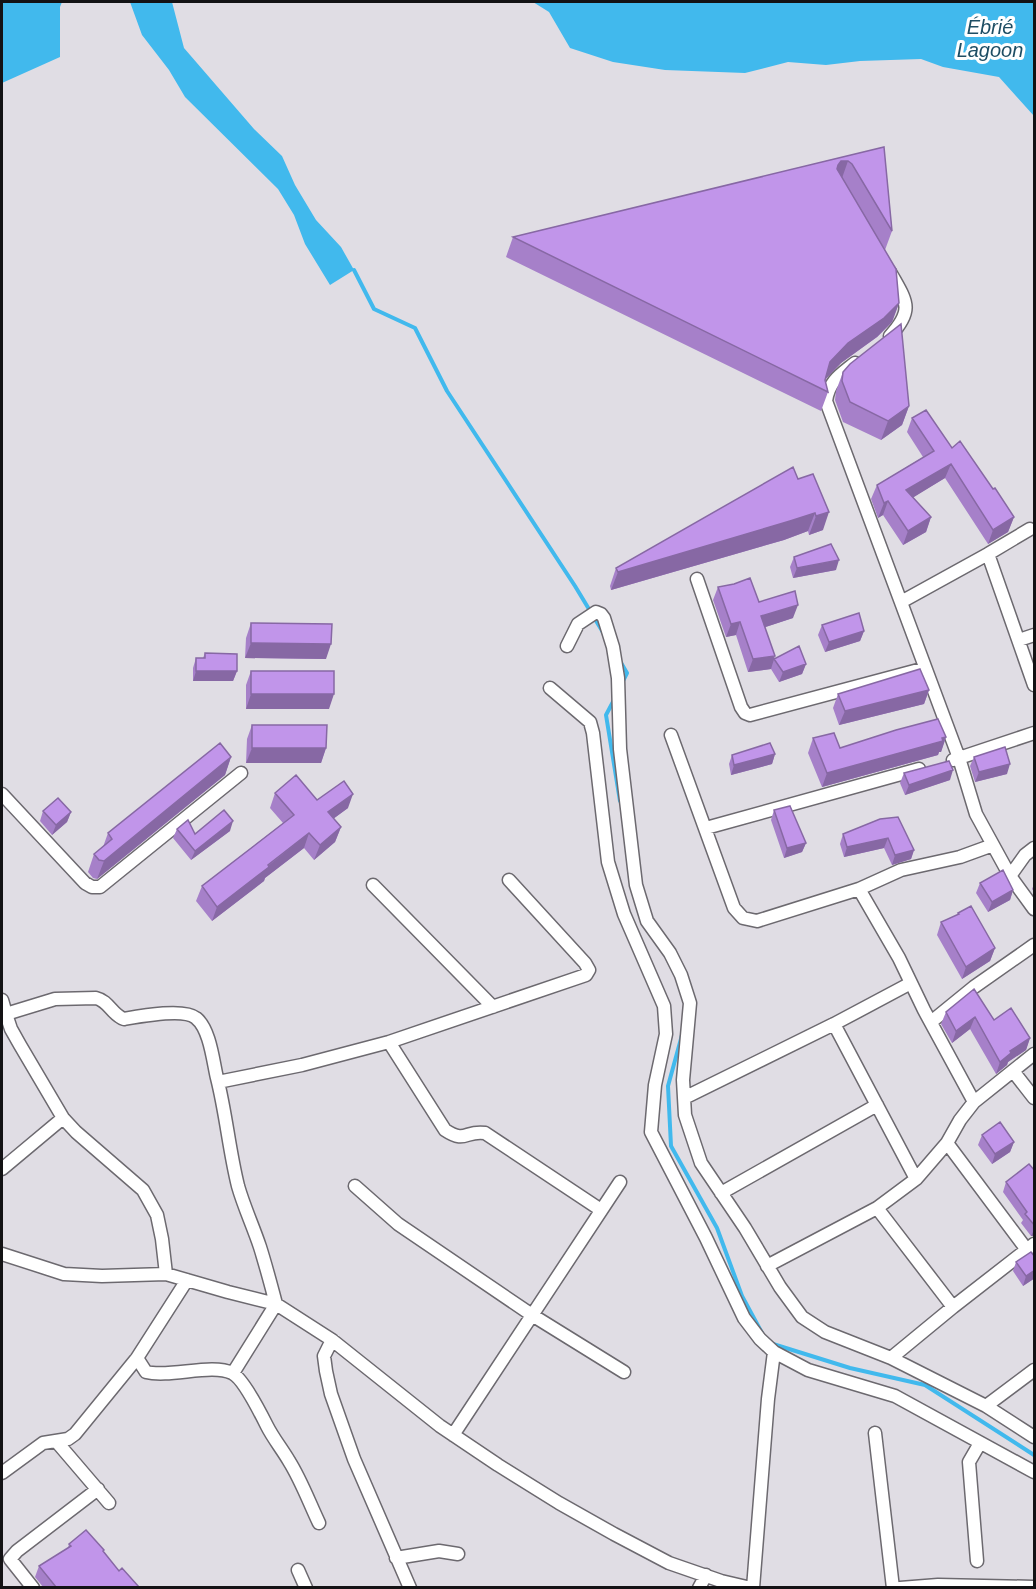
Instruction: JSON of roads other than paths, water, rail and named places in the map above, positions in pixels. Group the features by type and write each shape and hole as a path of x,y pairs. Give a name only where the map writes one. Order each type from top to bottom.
{"street":[{"path":"881,257 904,297 906,314 900,325 882,342"},
{"path":"867,354 828,388 826,401 959,758 976,814 1010,876 1035,909"},
{"path":"902,602 1030,529"},
{"path":"988,554 1035,685"},
{"path":"697,579 741,707 745,713 750,715 926,668"},
{"path":"567,646 578,624 597,612 601,614 613,647 618,678 620,749 636,885 647,921 670,953 681,975 690,1003 683,1080 685,1115 701,1163 746,1228 780,1287 802,1317 825,1332 891,1358 986,1406 1035,1437"},
{"path":"1019,640 1035,635"},
{"path":"550,688 590,722 608,862 624,914 664,1006 666,1034 655,1085 651,1132 744,1318 760,1339 774,1352 808,1370 895,1396 1035,1472"},
{"path":"706,828 959,758 1035,734"},
{"path":"670,735 734,908 743,918 757,921 859,889 901,870 960,857 993,845"},
{"path":"2,794 85,883 92,887 100,887 241,773"},
{"path":"1010,876 1025,855 1035,848"},
{"path":"218,1082 302,1065 388,1042 586,975 589,970 585,963 509,880"},
{"path":"373,885 493,1007"},
{"path":"859,889 899,958 975,1102"},
{"path":"931,1022 974,987 1035,945"},
{"path":"684,1098 911,983"},
{"path":"6,1014 55,999 96,998 102,999 119,1017 189,1013 202,1024 218,1082 239,1188 261,1248 276,1304 233,1373"},
{"path":"2,1000 11,1029 63,1118 143,1190 157,1215 166,1274"},
{"path":"834,1024 916,1179"},
{"path":"388,1042 445,1130 459,1137 477,1132 485,1133 602,1210"},
{"path":"767,1266 877,1208 916,1179 946,1143 960,1120 975,1102 1035,1054"},
{"path":"1013,1071 1035,1098"},
{"path":"721,1193 877,1105"},
{"path":"2,1169 63,1118"},
{"path":"891,1358 1031,1247 946,1143"},
{"path":"453,1435 620,1182"},
{"path":"355,1185 398,1224 532,1315 624,1372"},
{"path":"877,1208 953,1307"},
{"path":"2,1254 64,1274 102,1276 166,1274 276,1304 332,1340 453,1435 524,1482 669,1563 721,1581 752,1587 774,1352"},
{"path":"2,1473 43,1443 68,1439 75,1434 137,1358 188,1280"},
{"path":"332,1340 324,1356 331,1394 354,1459 410,1587"},
{"path":"137,1358 146,1372 156,1374 219,1370 233,1373 254,1402 290,1463 319,1523"},
{"path":"986,1406 1035,1370"},
{"path":"875,1433 893,1587"},
{"path":"56,1441 110,1503"},
{"path":"977,1561 969,1462 980,1443"},
{"path":"33,1587 10,1559 17,1551 98,1490"},
{"path":"396,1558 439,1551 458,1554"},
{"path":"298,1570 306,1587"},
{"path":"699,1587 706,1575"},
{"path":"900,1587 938,1585 1035,1587"}],"water":[{"path":"2,2 62,2 60,7 60,57 2,83"},
{"path":"130,2 172,2 184,48 254,129 282,156 295,185 316,220 341,247 354,270 330,285 305,244 294,215 278,189 185,97 169,70 142,35"},
{"name":"Ébrié Lagoon","path":"533,2 1034,2 1034,116 999,77 943,67 921,59 860,61 826,65 788,62 745,73 665,70 613,62 570,48 549,12"}],"waterway":[{"path":"354,270 374,309 415,328 447,391 604,634"},
{"path":"620,661 627,673 622,683"},
{"path":"615,698 606,715 620,801"},
{"path":"682,1035 668,1086 671,1146 717,1228 742,1296 762,1333"},
{"path":"773,1344 850,1368 925,1385 1034,1455"}]}
